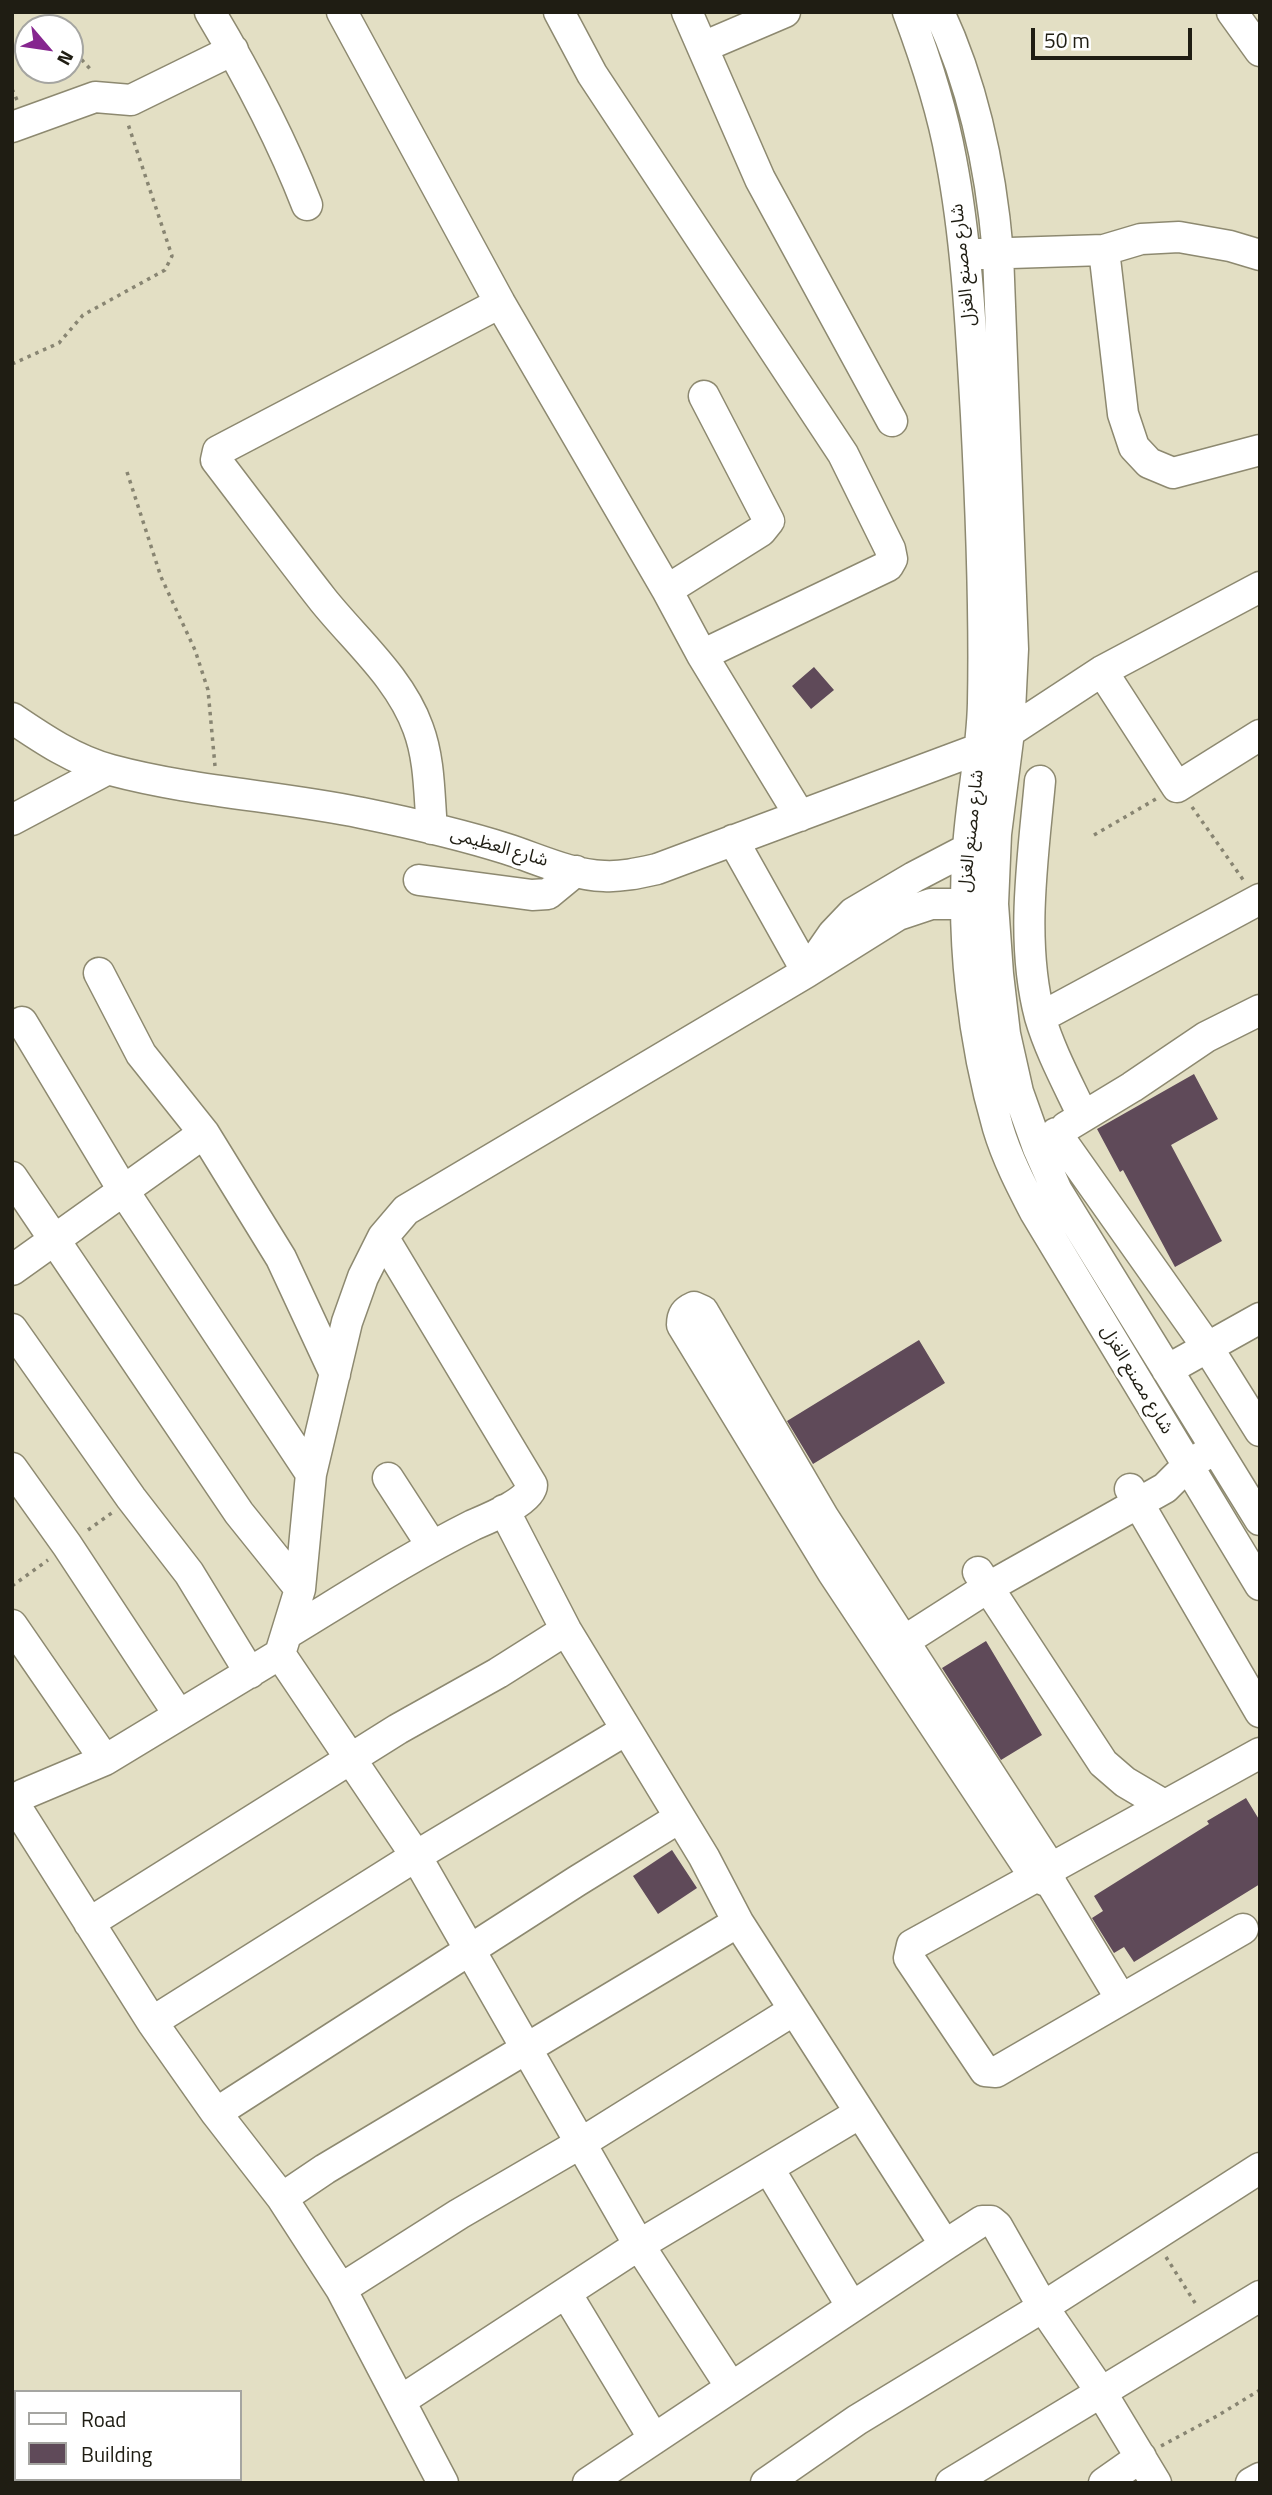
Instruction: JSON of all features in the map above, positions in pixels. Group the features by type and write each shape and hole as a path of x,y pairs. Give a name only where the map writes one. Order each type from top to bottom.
{"street":[{"path":"210,12 233,50 282,147 307,205"},
{"path":"342,12 500,303 702,655 800,816"},
{"path":"559,12 592,74 843,454 890,549 892,559 888,566 702,655"},
{"path":"687,12 760,179 892,421"},
{"path":"704,47 785,12"},
{"name":"شارع مصنع الغزل","path":"908,12 940,108 959,205 965,255 973,354 981,542 983,702 981,748 968,848 1004,1034 1018,1092 1047,1140 1057,1191 1260,1520"},
{"name":"شارع مصنع الغزل","path":"939,12 967,82 982,138 993,194 998,253 1013,649 1009,732 996,834 979,904 969,971 987,1083 999,1130 1015,1175 1035,1212 1260,1584"},
{"path":"1232,12 1260,51"},
{"path":"12,127 95,97 120,100 136,98 233,50"},
{"path":"965,255 1104,250 1141,239 1179,237 1230,246 1260,255"},
{"path":"1104,250 1123,414 1134,447 1149,463 1173,473 1260,450"},
{"path":"432,828 427,759 418,728 405,701 389,677 324,601 216,460 216,455 500,303"},
{"path":"667,590 761,531 769,521 704,397"},
{"path":"1009,732 1102,671 1260,587"},
{"path":"1102,671 1177,787 1260,735"},
{"name":"شارع العظيمى","path":"12,718 53,746 108,769 432,828 576,871 603,876 631,875 657,869 981,748"},
{"path":"12,820 108,769"},
{"path":"1040,781 1030,907 1033,976 1041,1017 1083,1116"},
{"path":"807,972 833,934 853,913 996,834"},
{"path":"733,840 807,972"},
{"path":"419,880 532,895 548,894 576,871"},
{"path":"1041,1017 1259,901"},
{"path":"731,2387 639,2245 416,1856 352,1759 284,1643 300,1589 311,1474 347,1322 363,1277 383,1237 407,1210 898,915 931,904 979,904"},
{"path":"99,973 141,1054 204,1133 281,1258 335,1374"},
{"path":"1260,1010 1206,1037 1047,1140 1208,1348 1260,1431"},
{"path":"22,1022 123,1190 311,1474"},
{"path":"12,1270 204,1133"},
{"path":"12,1177 239,1513 300,1589"},
{"path":"383,1237 533,1485 532,1490 504,1510 432,1546 284,1643 250,1673 105,1760 22,1795 15,1805 152,2022 216,2113 282,2198 341,2288 443,2483"},
{"path":"889,1638 703,1311 694,1307 687,1310 682,1317 682,1325 764,1462 889,1638 1045,1875 1121,1999"},
{"path":"1167,1370 1260,1318"},
{"path":"12,1329 131,1498 189,1573 250,1673"},
{"path":"889,1638 982,1580 1134,1496 1165,1488 1187,1466 1215,1448"},
{"path":"12,1468 67,1545 179,1715"},
{"path":"388,1478 432,1546"},
{"path":"1134,1496 1260,1712"},
{"path":"504,1510 566,1630 704,1857 738,1922 945,2245"},
{"path":"982,1580 1103,1763 1125,1782 1164,1805"},
{"path":"12,1625 105,1760"},
{"path":"89,1923 566,1630"},
{"path":"152,2022 416,1856 626,1730"},
{"path":"1243,1929 996,2072 985,2071 909,1958 912,1945 1045,1875 1164,1805 1260,1753"},
{"path":"216,2113 679,1818"},
{"path":"282,2198 325,2169 738,1922"},
{"path":"341,2288 582,2143 794,2010"},
{"path":"400,2401 639,2245 860,2113"},
{"path":"766,2483 857,2420 1044,2306 1260,2168"},
{"path":"769,2169 852,2306"},
{"path":"588,2483 982,2221 991,2221 997,2226 1044,2306 1101,2392 1156,2483"},
{"path":"565,2293 654,2439"},
{"path":"951,2483 1260,2296"},
{"path":"1104,2483 1141,2457"},
{"path":"1251,2483 1260,2479"}],"path":[{"path":"12,364 59,343 83,315 165,270 170,263 172,256 120,100"},
{"path":"127,472 160,577 195,650 208,690 217,789"},
{"path":"1094,835 1177,787 1259,901"},
{"path":"12,1587 131,1498"},
{"path":"1152,2236 1210,2326"},
{"path":"1141,2457 1260,2390"}],"building":[{"path":"814,667 834,690 811,709 792,686"},
{"path":"1194,1074 1218,1119 1171,1145 1222,1241 1175,1267 1123,1170 1120,1172 1097,1129"},
{"path":"919,1340 945,1383 813,1464 787,1421"},
{"path":"986,1641 1042,1735 1001,1760 942,1668"},
{"path":"1246,1798 1260,1821 1260,1884 1134,1962 1124,1947 1114,1953 1092,1918 1103,1911 1094,1896"},
{"path":"672,1850 697,1888 658,1914 633,1876"}]}
